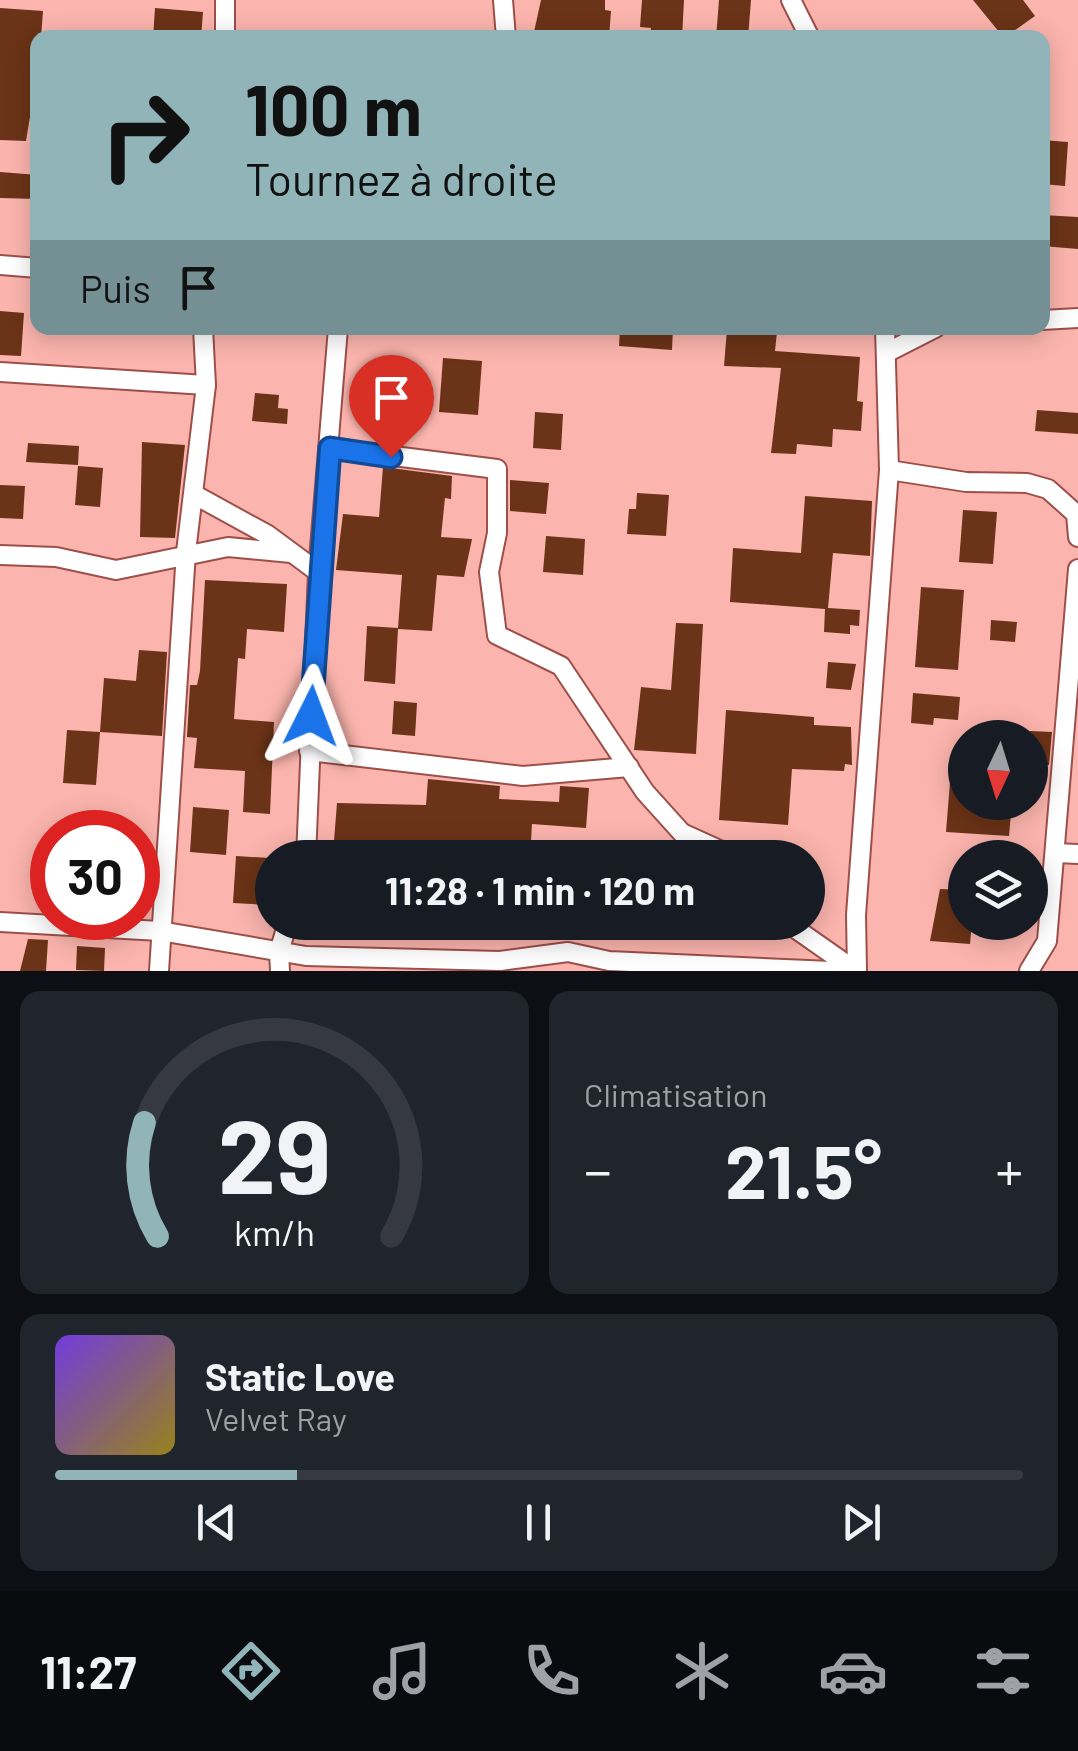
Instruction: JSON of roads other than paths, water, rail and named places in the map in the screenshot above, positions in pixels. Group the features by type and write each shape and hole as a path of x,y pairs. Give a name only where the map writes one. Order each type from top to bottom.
{"street":[{"path":"225,0 225,30"},
{"path":"503,0 505,30"},
{"path":"791,0 806,30"},
{"path":"0,265 30,267"},
{"path":"1050,320 1078,318"},
{"path":"203,335 206,385 186,552 160,931 280,962 500,961 568,952 608,966 830,971"},
{"path":"307,840 318,572 338,335"},
{"path":"856,971 856,915 889,470 885,335"},
{"path":"886,353 921,335"},
{"path":"0,372 206,385"},
{"path":"330,448 498,469 498,532 489,572 497,635 561,666 628,767 682,833 697,840"},
{"path":"889,470 912,476 1027,483 1048,489 1076,514 1078,537"},
{"path":"194,495 292,552 318,572"},
{"path":"0,556 56,557 116,570 186,552 228,547 292,552"},
{"path":"1029,971 1047,941 1078,569"},
{"path":"309,751 523,776 628,767"},
{"path":"1056,853 1078,854"},
{"path":"0,922 30,924"},
{"path":"159,971 160,940"},
{"path":"812,940 856,971"}]}
